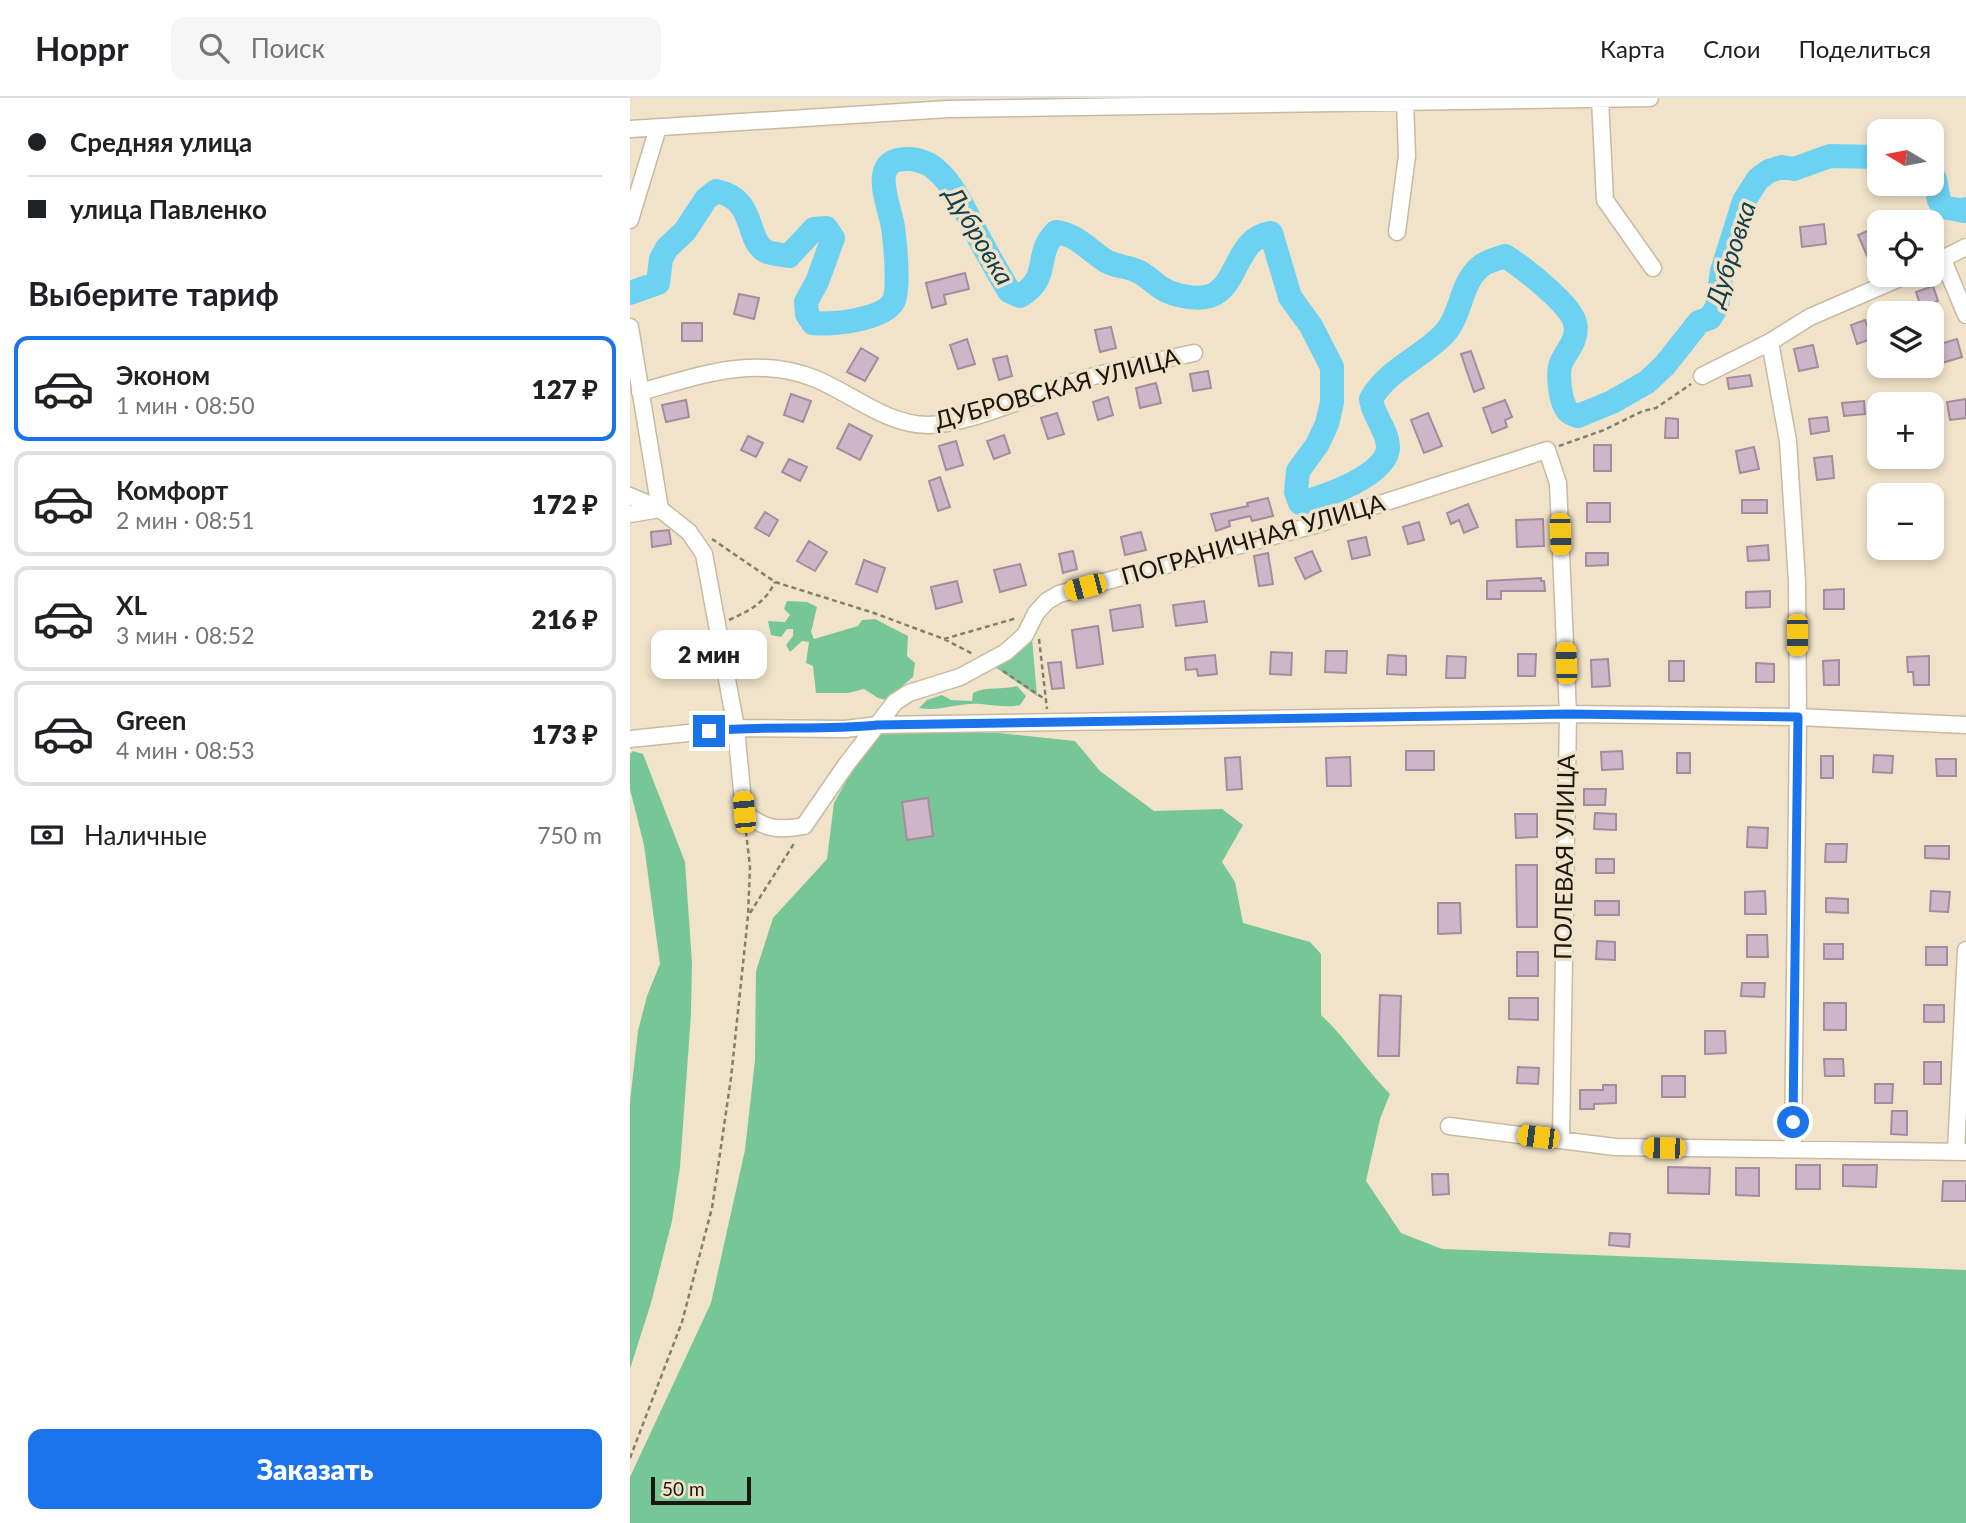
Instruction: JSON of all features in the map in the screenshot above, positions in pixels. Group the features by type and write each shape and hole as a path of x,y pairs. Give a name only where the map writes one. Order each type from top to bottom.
{"street":[{"path":"630,129 948,104 1650,98"},
{"path":"1600,99 1605,200 1653,268"},
{"path":"1397,232 1407,156 1405,100"},
{"path":"630,220 658,128"},
{"path":"1944,258 1966,247"},
{"path":"1944,275 1966,315"},
{"path":"1702,376 1770,342 1810,317 1879,287"},
{"path":"630,327 660,509"},
{"path":"1770,342 1788,441 1797,581 1793,1149"},
{"name":"ДУБРОВСКАЯ УЛИЦА","path":"640,392 729,368 755,367 814,378 900,421 929,425 971,417 1084,379 1194,353"},
{"name":"ПОГРАНИЧНАЯ УЛИЦА","path":"804,826 846,765 895,702 909,693 960,677 1006,652 1025,635 1036,613 1047,601 1059,594 1318,524 1547,450"},
{"name":"ПОЛЕВАЯ УЛИЦА","path":"1547,450 1559,483 1568,714 1561,1140"},
{"path":"630,496 660,509 689,533 704,554 736,728 744,812 756,822 773,829 804,826"},
{"path":"630,514 660,509"},
{"path":"630,739 736,728 845,729 877,725 1568,714 1798,717 1966,725"},
{"path":"1449,1126 1615,1147 1961,1151 1966,950"}],"path":[{"path":"1547,450 1656,408 1702,376"},
{"path":"689,533 704,535 775,582 944,639 990,662 1046,700"},
{"path":"716,626 754,608 770,592 775,582"},
{"path":"944,639 1036,613"},
{"path":"1038,638 1048,723"},
{"path":"630,1458 682,1322 712,1208 731,1078 748,916 750,867 744,812"},
{"path":"748,916 804,826"}],"green space":[{"path":"787,601 807,602 817,607 811,632 814,639 858,626 862,620 875,619 908,636 907,656 915,663 913,677 886,700 864,689 848,693 816,693 813,666 806,663 809,642 802,641 790,652 786,645 793,636 793,629 787,629 781,637 771,635 768,621 785,622 790,615 784,609"},
{"path":"1032,638 1037,696 995,667"},
{"path":"1017,686 1026,696 1020,705 973,704 934,709 919,708 927,700 942,695 951,700 972,701 973,693 978,691"},
{"path":"880,730 998,733 1075,741 1100,771 1154,811 1222,809 1243,825 1222,862 1235,882 1243,923 1310,942 1321,954 1321,1015 1390,1094 1380,1119 1366,1181 1401,1233 1442,1249 1966,1270 1966,1523 630,1523 630,1477 711,1303 745,1150 755,1060 756,971 773,918 827,859 834,803 865,747"},
{"path":"633,751 643,754 685,862 692,963 680,1167 672,1221 651,1303 630,1369 630,1102 638,1031 647,996 660,964 644,845 630,789 630,754"}],"building":[{"path":"1824,224 1826,244 1802,247 1800,227"},
{"path":"1867,231 1867,256 1858,235"},
{"path":"965,273 969,289 944,295 946,304 932,308 926,283"},
{"path":"1933,287 1938,301 1919,301 1916,292"},
{"path":"739,294 759,298 754,319 734,314"},
{"path":"1865,320 1867,341 1857,344 1851,325"},
{"path":"682,323 702,323 702,341 682,341"},
{"path":"1111,327 1116,348 1100,352 1095,330"},
{"path":"967,339 975,364 958,369 950,345"},
{"path":"1957,339 1962,357 1944,362 1944,343"},
{"path":"1813,345 1818,367 1799,371 1794,349"},
{"path":"861,348 878,358 865,381 847,372"},
{"path":"1471,351 1484,388 1474,392 1461,354"},
{"path":"1007,356 1012,376 999,380 993,359"},
{"path":"1208,371 1211,388 1193,391 1190,374"},
{"path":"1750,375 1752,386 1729,389 1727,378"},
{"path":"1156,383 1161,403 1140,408 1136,388"},
{"path":"791,394 811,401 803,422 784,415"},
{"path":"1108,397 1113,415 1098,420 1093,402"},
{"path":"1966,399 1966,418 1950,420 1947,402"},
{"path":"686,400 689,417 666,422 662,405"},
{"path":"1505,400 1512,417 1505,420 1507,427 1492,433 1483,408"},
{"path":"1864,401 1865,414 1844,416 1842,403"},
{"path":"1057,413 1064,434 1048,439 1041,418"},
{"path":"1428,413 1442,446 1424,453 1411,420"},
{"path":"1827,417 1829,431 1811,434 1809,419"},
{"path":"1666,418 1678,419 1678,438 1665,438"},
{"path":"849,424 872,436 860,460 837,448"},
{"path":"1004,435 1010,453 994,459 987,441"},
{"path":"748,436 763,443 756,457 741,450"},
{"path":"956,441 963,465 946,470 939,446"},
{"path":"1594,445 1611,445 1611,471 1594,471"},
{"path":"1754,447 1759,469 1740,473 1736,451"},
{"path":"1832,456 1834,478 1817,480 1814,458"},
{"path":"789,459 807,467 800,481 782,472"},
{"path":"940,477 950,507 938,511 929,481"},
{"path":"1268,498 1273,516 1252,521 1250,516 1229,521 1230,526 1216,531 1211,514 1248,506 1247,503"},
{"path":"1742,500 1767,500 1767,513 1742,513"},
{"path":"1587,503 1610,503 1610,522 1587,522"},
{"path":"1468,504 1478,527 1464,533 1459,520 1451,524 1447,513"},
{"path":"765,512 778,520 769,536 755,528"},
{"path":"1543,519 1544,546 1517,547 1516,520"},
{"path":"1419,522 1424,540 1408,544 1403,527"},
{"path":"669,530 671,544 652,547 651,532"},
{"path":"1141,532 1146,550 1125,555 1121,537"},
{"path":"1366,537 1370,555 1352,559 1348,541"},
{"path":"809,541 827,552 815,571 797,561"},
{"path":"1768,545 1769,560 1748,561 1747,547"},
{"path":"1073,551 1077,569 1063,573 1059,554"},
{"path":"1312,551 1321,571 1305,579 1295,558"},
{"path":"1268,553 1273,584 1259,586 1254,556"},
{"path":"1586,553 1608,553 1608,565 1586,566"},
{"path":"864,560 885,568 877,592 856,584"},
{"path":"1020,564 1026,585 1000,592 994,570"},
{"path":"1541,578 1545,591 1501,591 1501,599 1487,599 1487,581"},
{"path":"957,581 962,602 936,609 931,587"},
{"path":"1844,589 1844,609 1824,609 1824,590"},
{"path":"1770,591 1770,607 1746,608 1746,592"},
{"path":"1204,601 1207,622 1176,626 1173,605"},
{"path":"1140,605 1143,627 1113,631 1110,610"},
{"path":"1098,626 1103,664 1077,668 1072,630"},
{"path":"1326,651 1347,651 1346,673 1325,672"},
{"path":"1271,652 1292,653 1291,675 1270,674"},
{"path":"1518,654 1536,654 1535,676 1518,676"},
{"path":"1215,655 1217,674 1198,676 1197,669 1186,670 1185,658"},
{"path":"1388,655 1406,656 1406,675 1387,674"},
{"path":"1447,656 1466,657 1465,678 1446,678"},
{"path":"1929,656 1929,685 1914,685 1913,672 1908,672 1907,657"},
{"path":"1608,659 1610,686 1592,687 1591,660"},
{"path":"1839,660 1839,685 1824,685 1823,661"},
{"path":"1669,661 1684,661 1684,681 1669,681"},
{"path":"1061,662 1064,688 1052,689 1048,663"},
{"path":"1756,663 1774,664 1774,682 1756,682"},
{"path":"1406,751 1434,751 1434,770 1406,770"},
{"path":"1622,751 1623,769 1602,770 1601,752"},
{"path":"1677,753 1690,753 1690,773 1677,773"},
{"path":"1874,755 1893,756 1892,773 1873,772"},
{"path":"1821,756 1833,756 1833,778 1821,778"},
{"path":"1240,757 1242,789 1227,790 1225,758"},
{"path":"1350,757 1351,786 1327,786 1326,758"},
{"path":"1936,759 1956,759 1956,776 1937,776"},
{"path":"1584,789 1606,789 1605,805 1584,805"},
{"path":"928,798 933,836 907,840 902,802"},
{"path":"1595,813 1616,814 1616,830 1594,829"},
{"path":"1515,814 1537,814 1537,837 1516,838"},
{"path":"1748,827 1768,828 1767,848 1747,847"},
{"path":"1826,844 1847,844 1846,862 1825,862"},
{"path":"1925,846 1949,846 1949,859 1925,858"},
{"path":"1596,859 1614,859 1614,873 1596,873"},
{"path":"1516,865 1537,865 1537,927 1517,927"},
{"path":"1765,891 1766,914 1745,914 1745,892"},
{"path":"1931,891 1950,892 1948,912 1930,911"},
{"path":"1826,898 1848,899 1848,913 1826,912"},
{"path":"1595,901 1619,901 1619,915 1595,915"},
{"path":"1438,903 1460,903 1461,933 1438,934"},
{"path":"1747,935 1767,935 1768,957 1747,957"},
{"path":"1597,941 1615,942 1615,960 1596,959"},
{"path":"1824,944 1843,944 1843,959 1824,959"},
{"path":"1926,947 1947,947 1947,965 1926,965"},
{"path":"1517,952 1538,952 1538,976 1517,976"},
{"path":"1742,983 1765,983 1764,997 1741,996"},
{"path":"1380,995 1401,996 1399,1056 1378,1056"},
{"path":"1509,998 1538,998 1538,1020 1509,1019"},
{"path":"1824,1003 1846,1003 1846,1030 1824,1030"},
{"path":"1924,1005 1944,1005 1944,1022 1924,1022"},
{"path":"1705,1031 1725,1031 1726,1053 1705,1054"},
{"path":"1824,1059 1843,1059 1844,1076 1825,1076"},
{"path":"1924,1062 1941,1062 1941,1084 1924,1084"},
{"path":"1518,1067 1539,1068 1538,1084 1517,1083"},
{"path":"1662,1076 1685,1076 1685,1097 1662,1097"},
{"path":"1875,1084 1893,1084 1892,1103 1875,1103"},
{"path":"1603,1085 1616,1085 1616,1103 1594,1104 1594,1109 1580,1109 1580,1090 1603,1090"},
{"path":"1892,1111 1907,1111 1907,1135 1891,1134"},
{"path":"1796,1165 1820,1165 1820,1189 1796,1189"},
{"path":"1843,1165 1877,1165 1876,1187 1843,1186"},
{"path":"1668,1167 1710,1168 1709,1194 1668,1193"},
{"path":"1736,1168 1759,1168 1759,1196 1736,1195"},
{"path":"1432,1174 1448,1174 1449,1194 1433,1195"},
{"path":"1943,1181 1966,1181 1966,1201 1942,1201"},
{"path":"1610,1233 1630,1234 1629,1247 1609,1245"}],"waterway":[{"name":"Дубровка","path":"630,293 658,283 661,259 667,248 685,231 706,199 716,191 729,195 738,202 745,211 755,239 767,252 789,256 814,229 826,228 833,238 817,282 806,302 807,314 813,323 844,322 879,313 893,302 896,288 894,234 884,184 884,174 888,166 896,160 922,162 942,175 960,201 1009,291 1020,296 1036,281 1045,249 1056,232 1076,239 1110,263 1141,273 1168,291 1199,298 1219,291 1227,283 1250,244 1271,233 1290,297 1311,326 1332,367 1332,402 1327,424 1317,445 1298,471 1296,492 1300,503 1353,483 1367,475 1386,456 1388,446 1385,434 1371,399 1386,380 1444,334 1454,318 1468,282 1485,263 1505,256 1545,286 1572,315 1576,329 1572,344 1561,363 1559,380 1565,407 1578,416 1612,402 1647,382 1665,365 1699,322 1710,318 1717,307 1722,271 1744,201 1758,179 1769,171 1782,167 1794,169 1830,156 1867,157"},
{"name":"Дубровка","path":"1938,196 1943,207 1964,211 1966,209"}],"route":[{"path":"709,731 736,728 845,729 877,725 1568,714 1798,717 1793,1122"}]}
